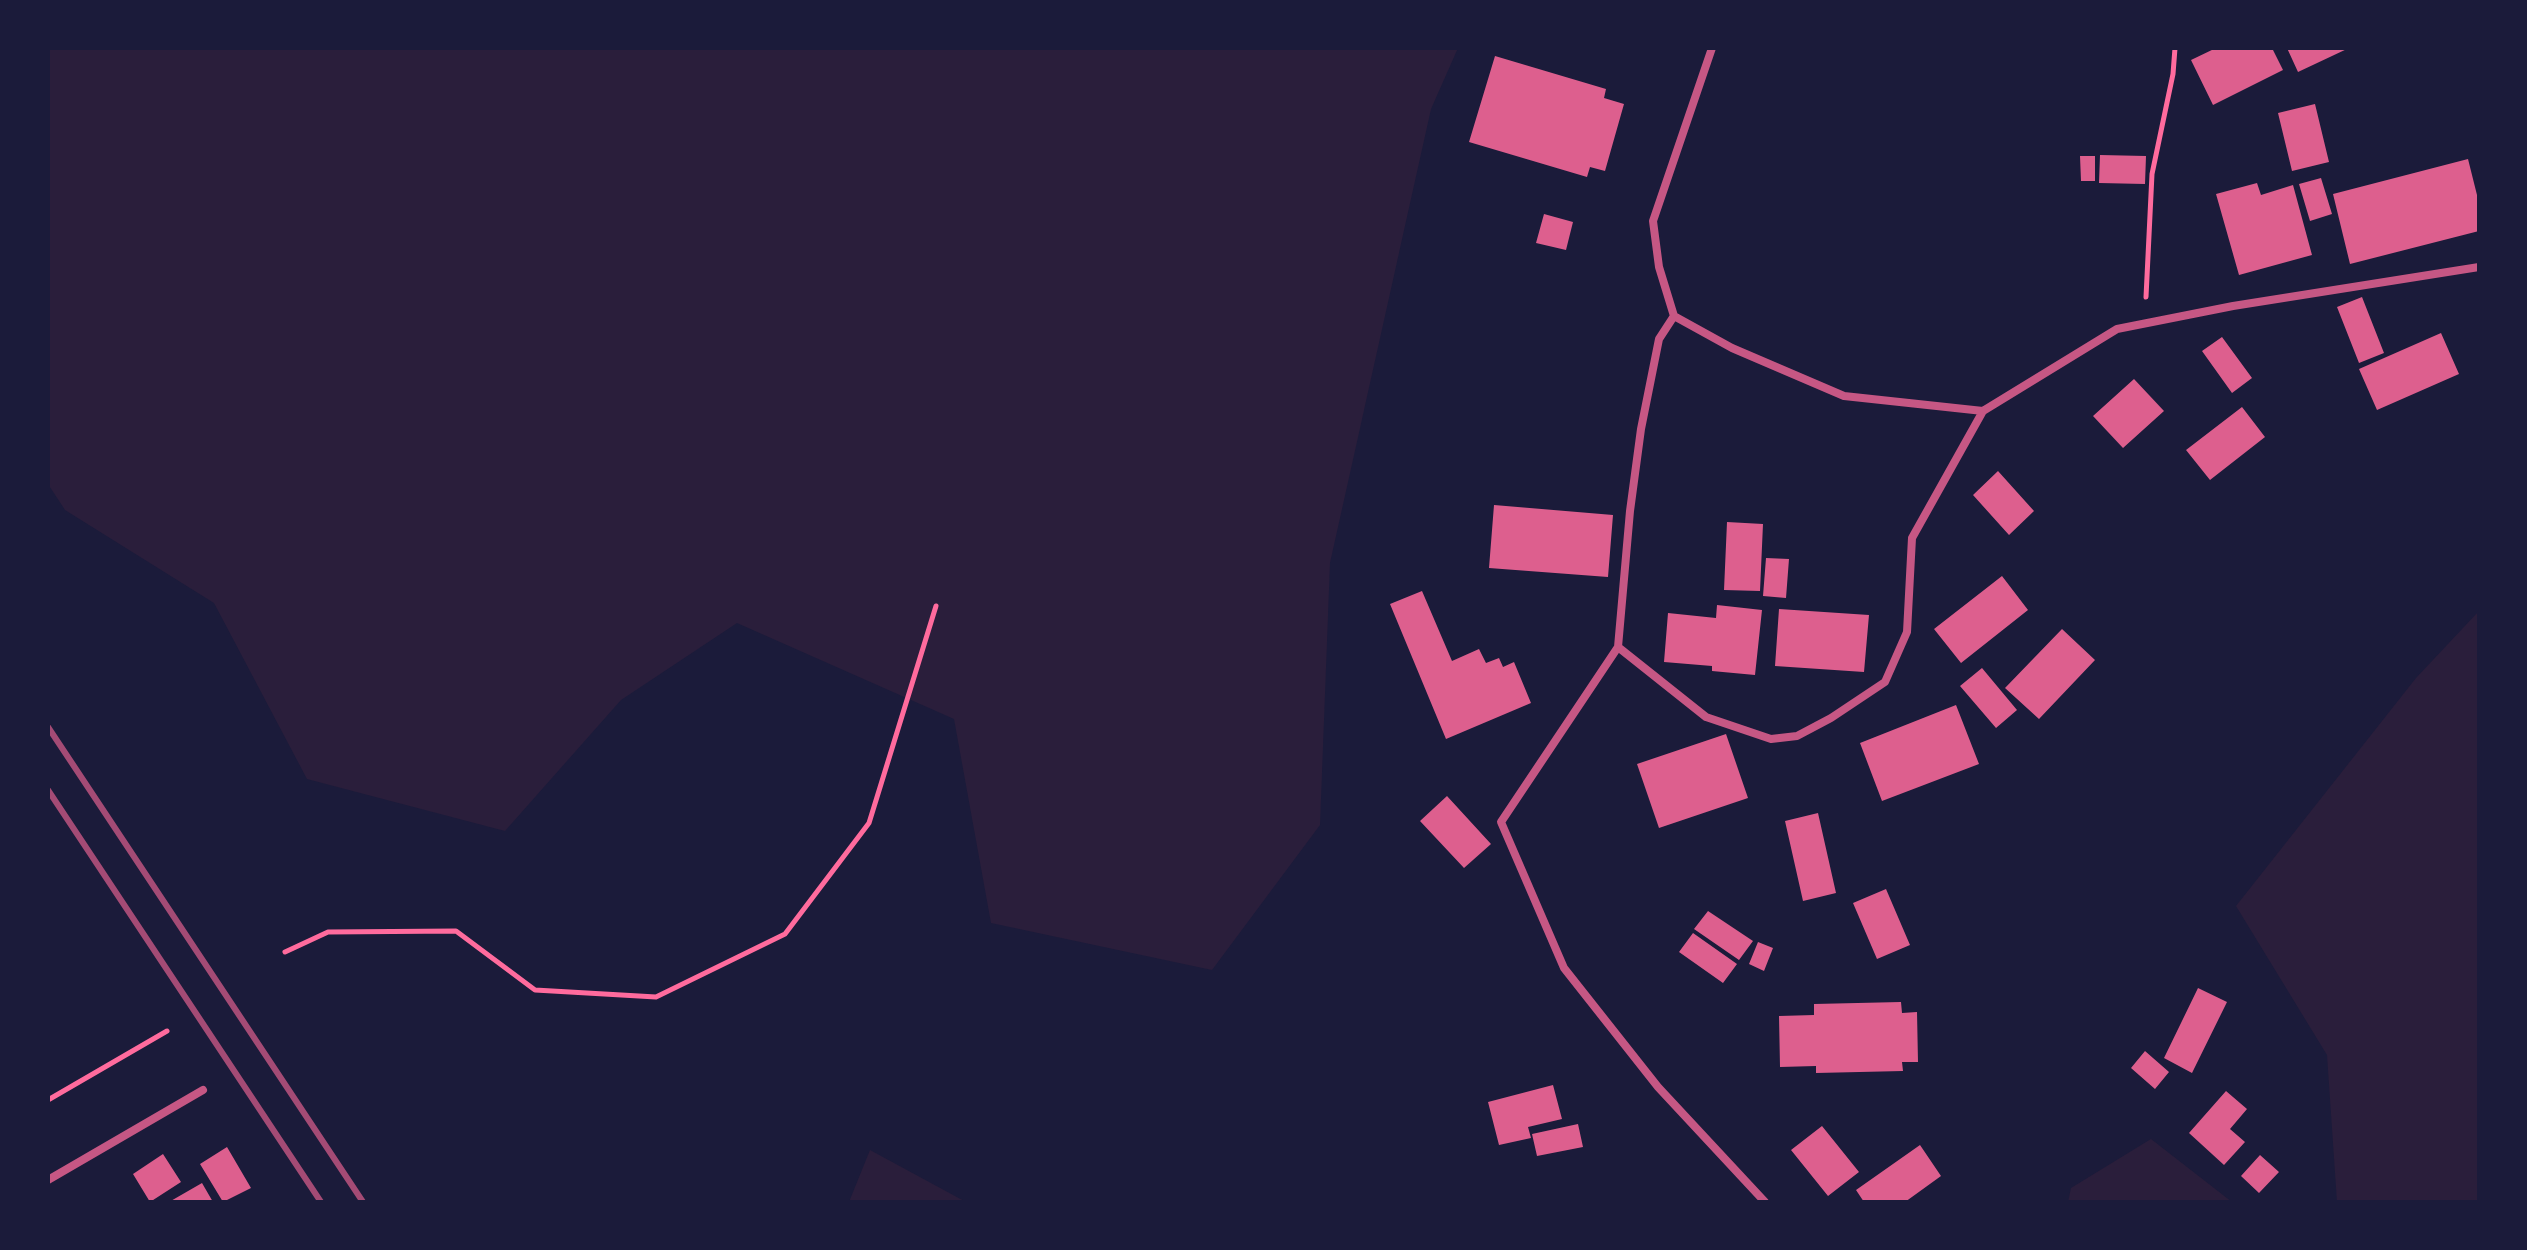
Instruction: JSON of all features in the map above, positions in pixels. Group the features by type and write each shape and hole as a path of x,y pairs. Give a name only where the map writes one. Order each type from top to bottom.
{"street":[{"path":"1712,48 1653,221 1659,267 1674,316 1732,348 1844,396 1983,411"},
{"path":"1618,647 1706,717 1771,739 1797,736 1831,718 1885,682 1907,632 1912,538 1983,411 2117,329 2233,306 2479,267"},
{"path":"1674,316 1659,339 1641,429 1618,647 1501,822 1564,968 1658,1087 1765,1202"},
{"path":"48,1180 203,1090"}],"path":[{"path":"2147,325 2152,174 2173,74 2175,48"},
{"path":"285,952 328,932 456,931 535,990 656,997 785,934 869,823 936,606"},
{"path":"48,1100 167,1031"}],"shaded area":[{"path":"48,48 1458,48 1431,109 1330,563 1320,825 1212,970 991,923 954,719 737,623 621,700 505,831 307,779 214,603 65,510 48,484"},
{"path":"2479,611 2479,1202 2337,1202 2327,1055 2236,906 2416,678"},
{"path":"2151,1139 2232,1202 2068,1202 2071,1188"},
{"path":"870,1150 966,1202 849,1202"}],"building":[{"path":"2216,48 2272,48 2283,70 2213,105 2191,60"},
{"path":"2287,48 2349,48 2298,72"},
{"path":"1495,56 1606,89 1604,98 1624,104 1605,171 1590,167 1587,177 1469,142"},
{"path":"2315,104 2329,162 2292,171 2278,113"},
{"path":"2100,155 2146,156 2145,184 2099,183"},
{"path":"2080,156 2095,156 2095,181 2081,181"},
{"path":"2468,159 2479,203 2479,231 2350,264 2333,194"},
{"path":"2321,178 2332,214 2310,221 2299,184"},
{"path":"2257,183 2261,195 2293,185 2312,255 2239,275 2216,194"},
{"path":"1544,214 1573,222 1566,250 1536,243"},
{"path":"2362,297 2384,353 2359,363 2337,307"},
{"path":"2441,333 2459,374 2377,410 2359,369"},
{"path":"2222,337 2252,378 2232,393 2202,351"},
{"path":"2134,379 2164,411 2123,448 2093,416"},
{"path":"2242,407 2265,437 2210,480 2186,450"},
{"path":"1998,471 2034,511 2009,535 1973,495"},
{"path":"1494,505 1613,515 1608,577 1489,568"},
{"path":"1727,522 1763,524 1760,591 1724,590"},
{"path":"1766,558 1789,559 1786,598 1763,596"},
{"path":"2002,576 2028,610 1961,663 1934,629"},
{"path":"1422,591 1452,661 1479,649 1486,663 1499,658 1503,667 1514,662 1531,703 1446,739 1390,604"},
{"path":"1717,605 1762,610 1755,675 1712,671 1712,666 1664,662 1668,613 1716,618"},
{"path":"1779,609 1869,615 1864,672 1775,666"},
{"path":"2062,629 2095,660 2039,719 2005,688"},
{"path":"1982,668 2017,710 1996,728 1960,686"},
{"path":"1956,705 1979,764 1882,801 1860,743"},
{"path":"1726,734 1748,798 1659,828 1637,764"},
{"path":"1447,796 1491,844 1464,868 1420,821"},
{"path":"1818,813 1836,893 1803,901 1785,821"},
{"path":"1886,889 1910,945 1877,959 1853,903"},
{"path":"1708,911 1753,941 1739,960 1694,929"},
{"path":"1693,933 1737,964 1723,983 1679,952"},
{"path":"1758,942 1773,948 1764,971 1749,964"},
{"path":"2198,988 2227,1002 2192,1073 2164,1058"},
{"path":"1901,1002 1902,1013 1917,1012 1918,1062 1902,1062 1903,1071 1816,1073 1816,1066 1780,1067 1779,1016 1814,1015 1814,1004"},
{"path":"2145,1051 2169,1072 2155,1089 2131,1068"},
{"path":"1553,1085 1562,1119 1528,1127 1531,1138 1499,1145 1488,1102"},
{"path":"2226,1091 2247,1109 2230,1129 2245,1142 2224,1165 2189,1133"},
{"path":"1578,1124 1583,1147 1537,1156 1532,1134"},
{"path":"1822,1126 1859,1172 1828,1196 1791,1150"},
{"path":"1920,1145 1941,1176 1905,1202 1864,1202 1856,1190"},
{"path":"227,1147 251,1188 223,1202 200,1164"},
{"path":"163,1154 181,1182 150,1202 133,1174"},
{"path":"2260,1155 2279,1172 2259,1193 2241,1176"},
{"path":"202,1183 213,1202 169,1202"}],"railway":[{"path":"48,727 363,1202"},
{"path":"48,790 321,1202"}]}
